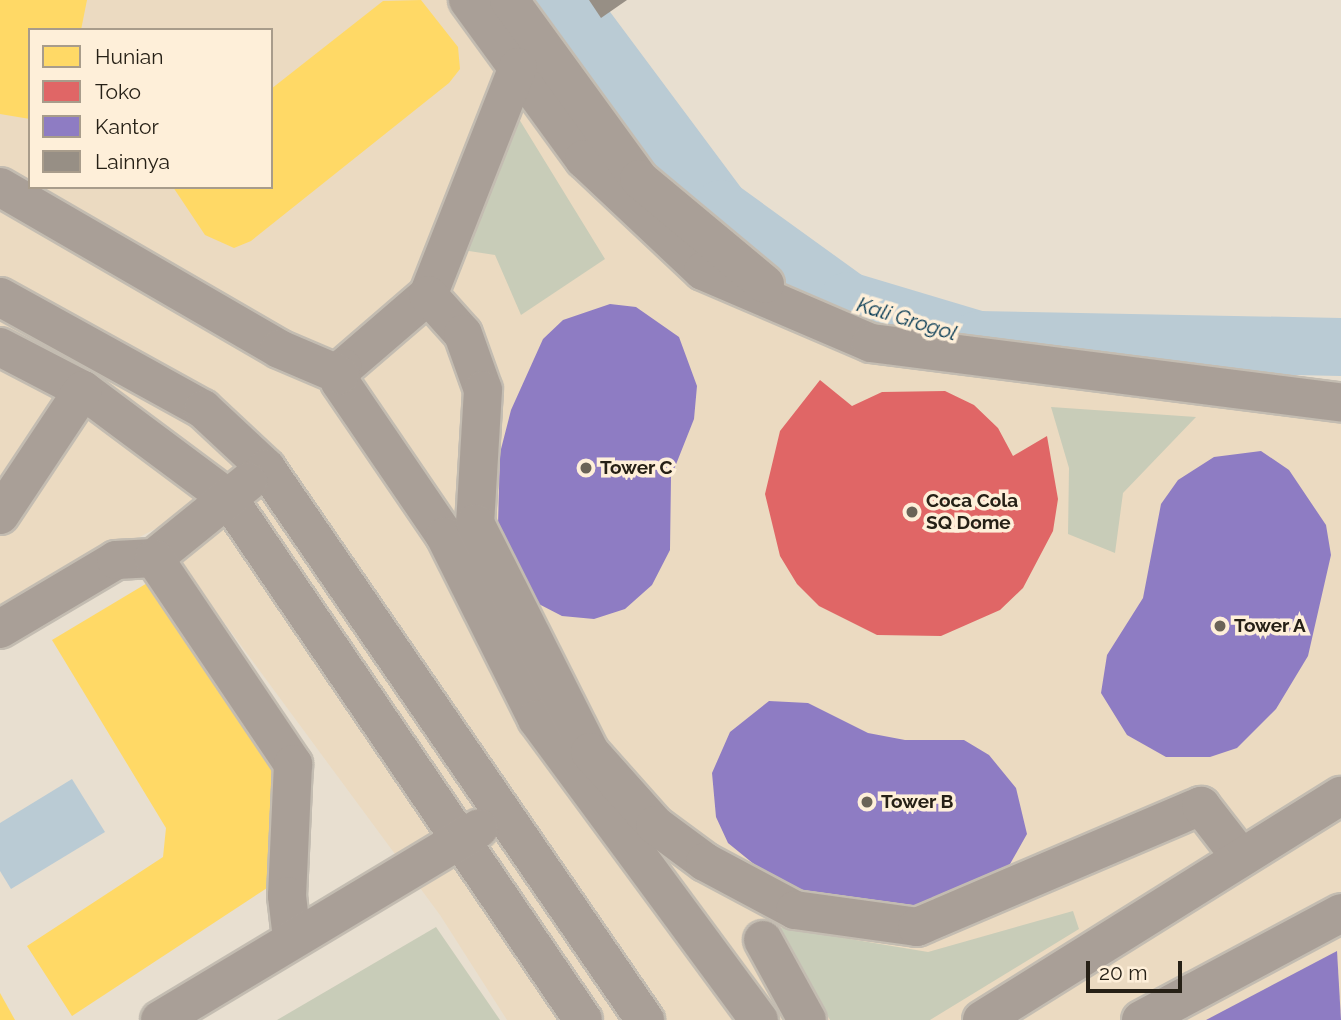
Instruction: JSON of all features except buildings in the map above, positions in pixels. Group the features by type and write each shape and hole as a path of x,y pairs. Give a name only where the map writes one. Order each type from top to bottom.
{"street":[{"path":"468,0 584,159 702,271 798,309 871,343 1341,402"},
{"path":"509,0 639,179 798,309"},
{"path":"340,375 428,295 518,67"},
{"path":"0,187 279,349 340,375 460,530 590,752 655,825 705,862 794,910 917,927 1201,806 1239,855"},
{"path":"428,295 463,334 483,390 460,530 537,719 760,1020"},
{"path":"0,297 203,409 266,468 645,1020"},
{"path":"0,347 83,390 228,498 457,844 583,1020"},
{"path":"0,515 83,390"},
{"path":"0,629 116,560 154,558 266,468"},
{"path":"154,558 293,764 287,896 292,938"},
{"path":"982,1020 1239,855 1341,796"},
{"path":"160,1020 292,938 457,844 500,812"},
{"path":"1141,1020 1341,913"},
{"path":"763,940 807,1020"}],"shaded area":[{"path":"0,0 517,0 718,263 883,362 1341,399 1341,1020 507,1020 440,915 155,529 0,610"},
{"path":"72,779 105,832 11,889 0,871 0,823"}],"green space":[{"path":"511,106 605,259 521,315 495,255 456,249"},
{"path":"1051,407 1196,417 1123,493 1115,553 1068,534 1069,468"},
{"path":"1073,911 1079,929 930,1020 830,1020 778,927 928,952"},
{"path":"436,927 500,1020 277,1020"}],"waterway":[{"name":"Kali Grogol","path":"565,0 721,209 848,301 978,340 1341,347"}],"place":[{"name":"Tower C","path":"586,468"},
{"name":"Coca Cola SQ Dome","path":"912,512"},
{"name":"Tower A","path":"1220,626"},
{"name":"Tower B","path":"867,802"}]}
